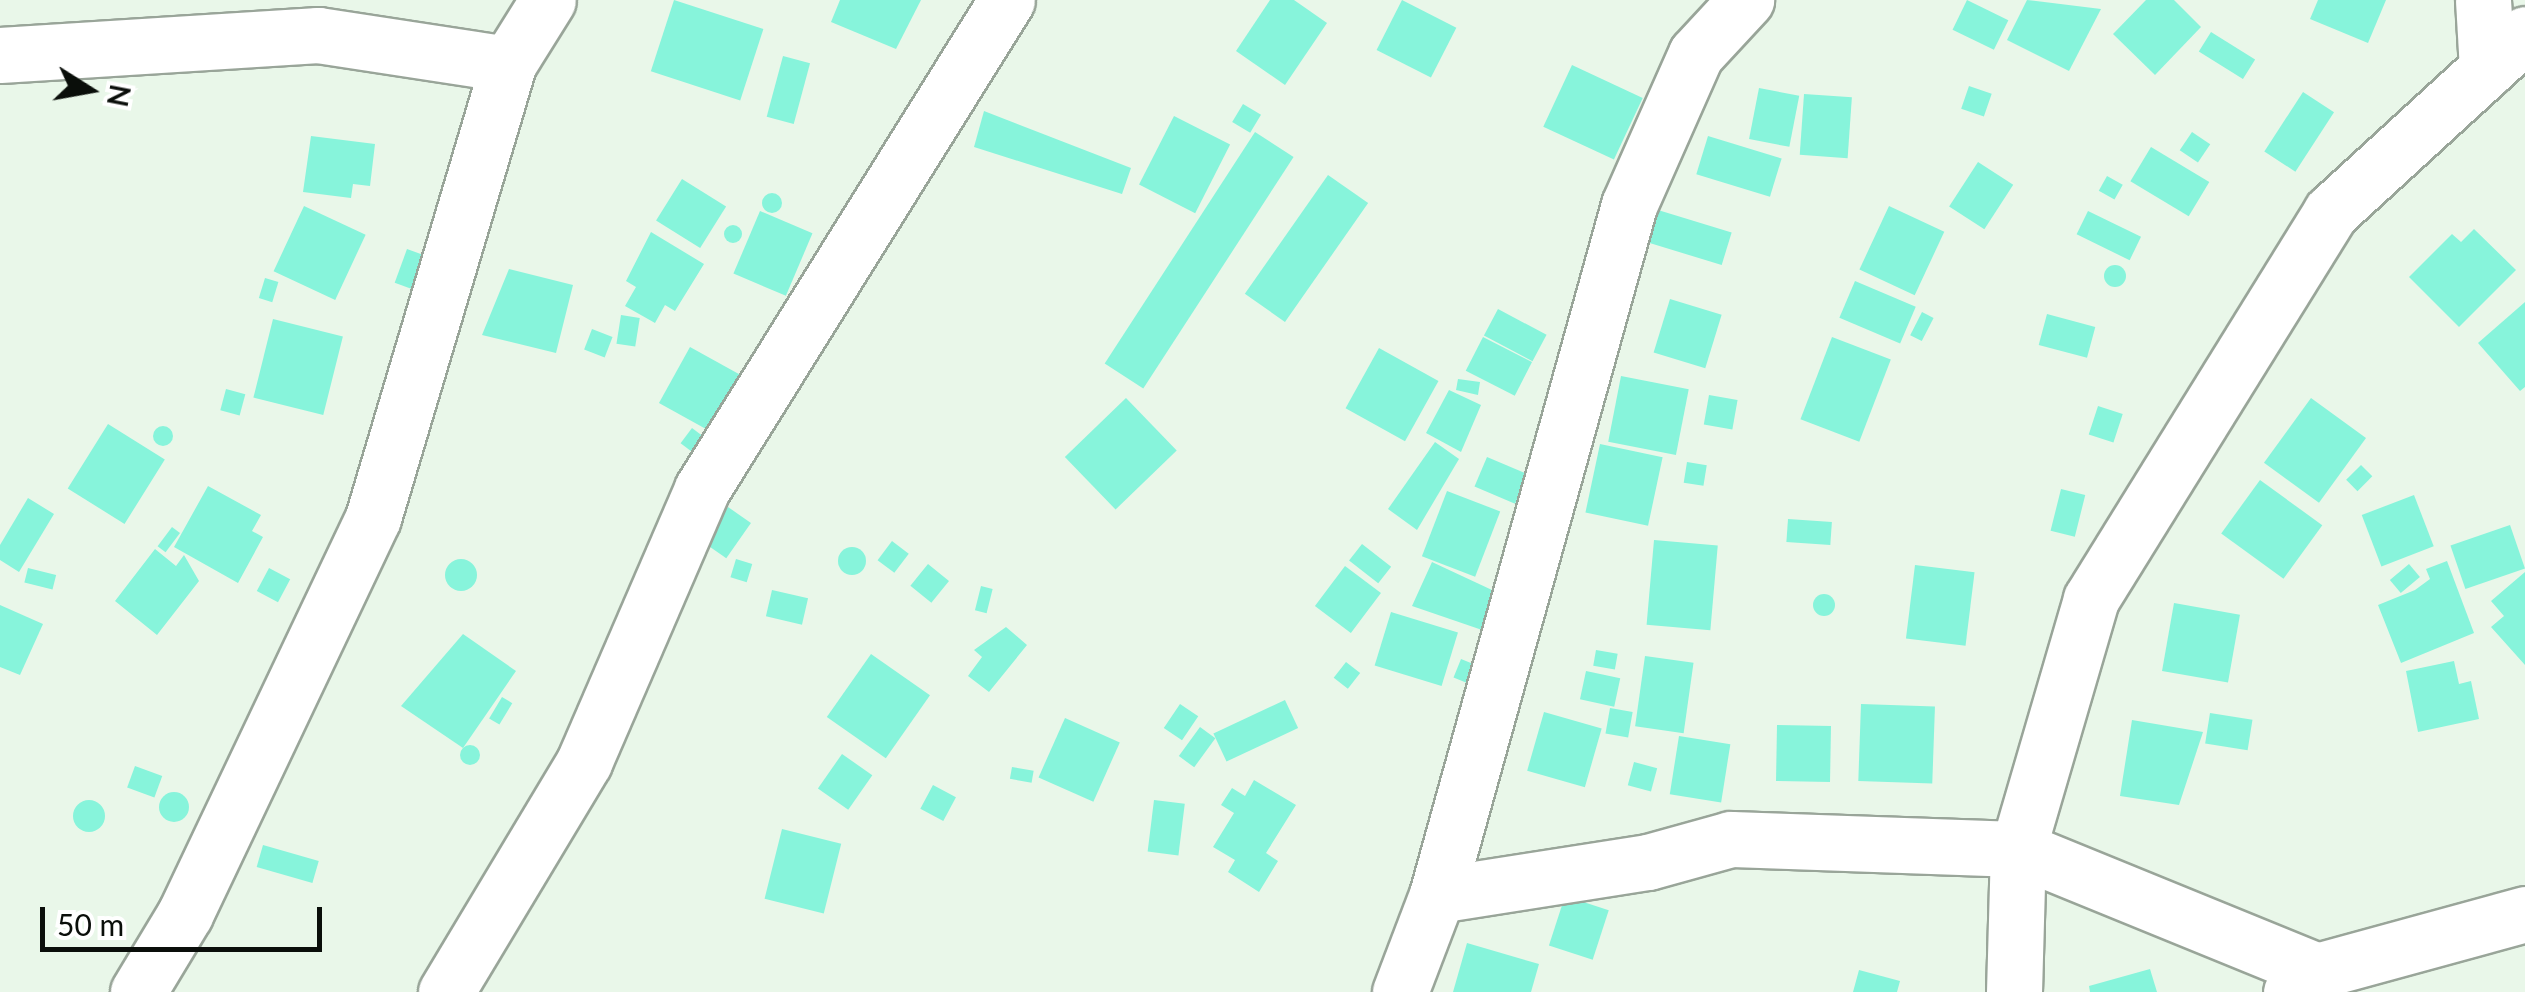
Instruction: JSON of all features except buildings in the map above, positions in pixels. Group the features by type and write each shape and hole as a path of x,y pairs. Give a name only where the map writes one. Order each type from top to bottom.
{"street":[{"path":"138,992 185,914 374,518 508,64 548,0"},
{"path":"446,992 584,762 702,489 1007,0"},
{"path":"1400,992 1437,894 1629,204 1696,54 1746,0"},
{"path":"2014,992 2018,849 2091,599 2331,212 2506,52 2484,0"},
{"path":"0,55 318,35 508,64"},
{"path":"1437,894 1648,862 1731,839 2018,849 2304,981 2525,914"}]}
